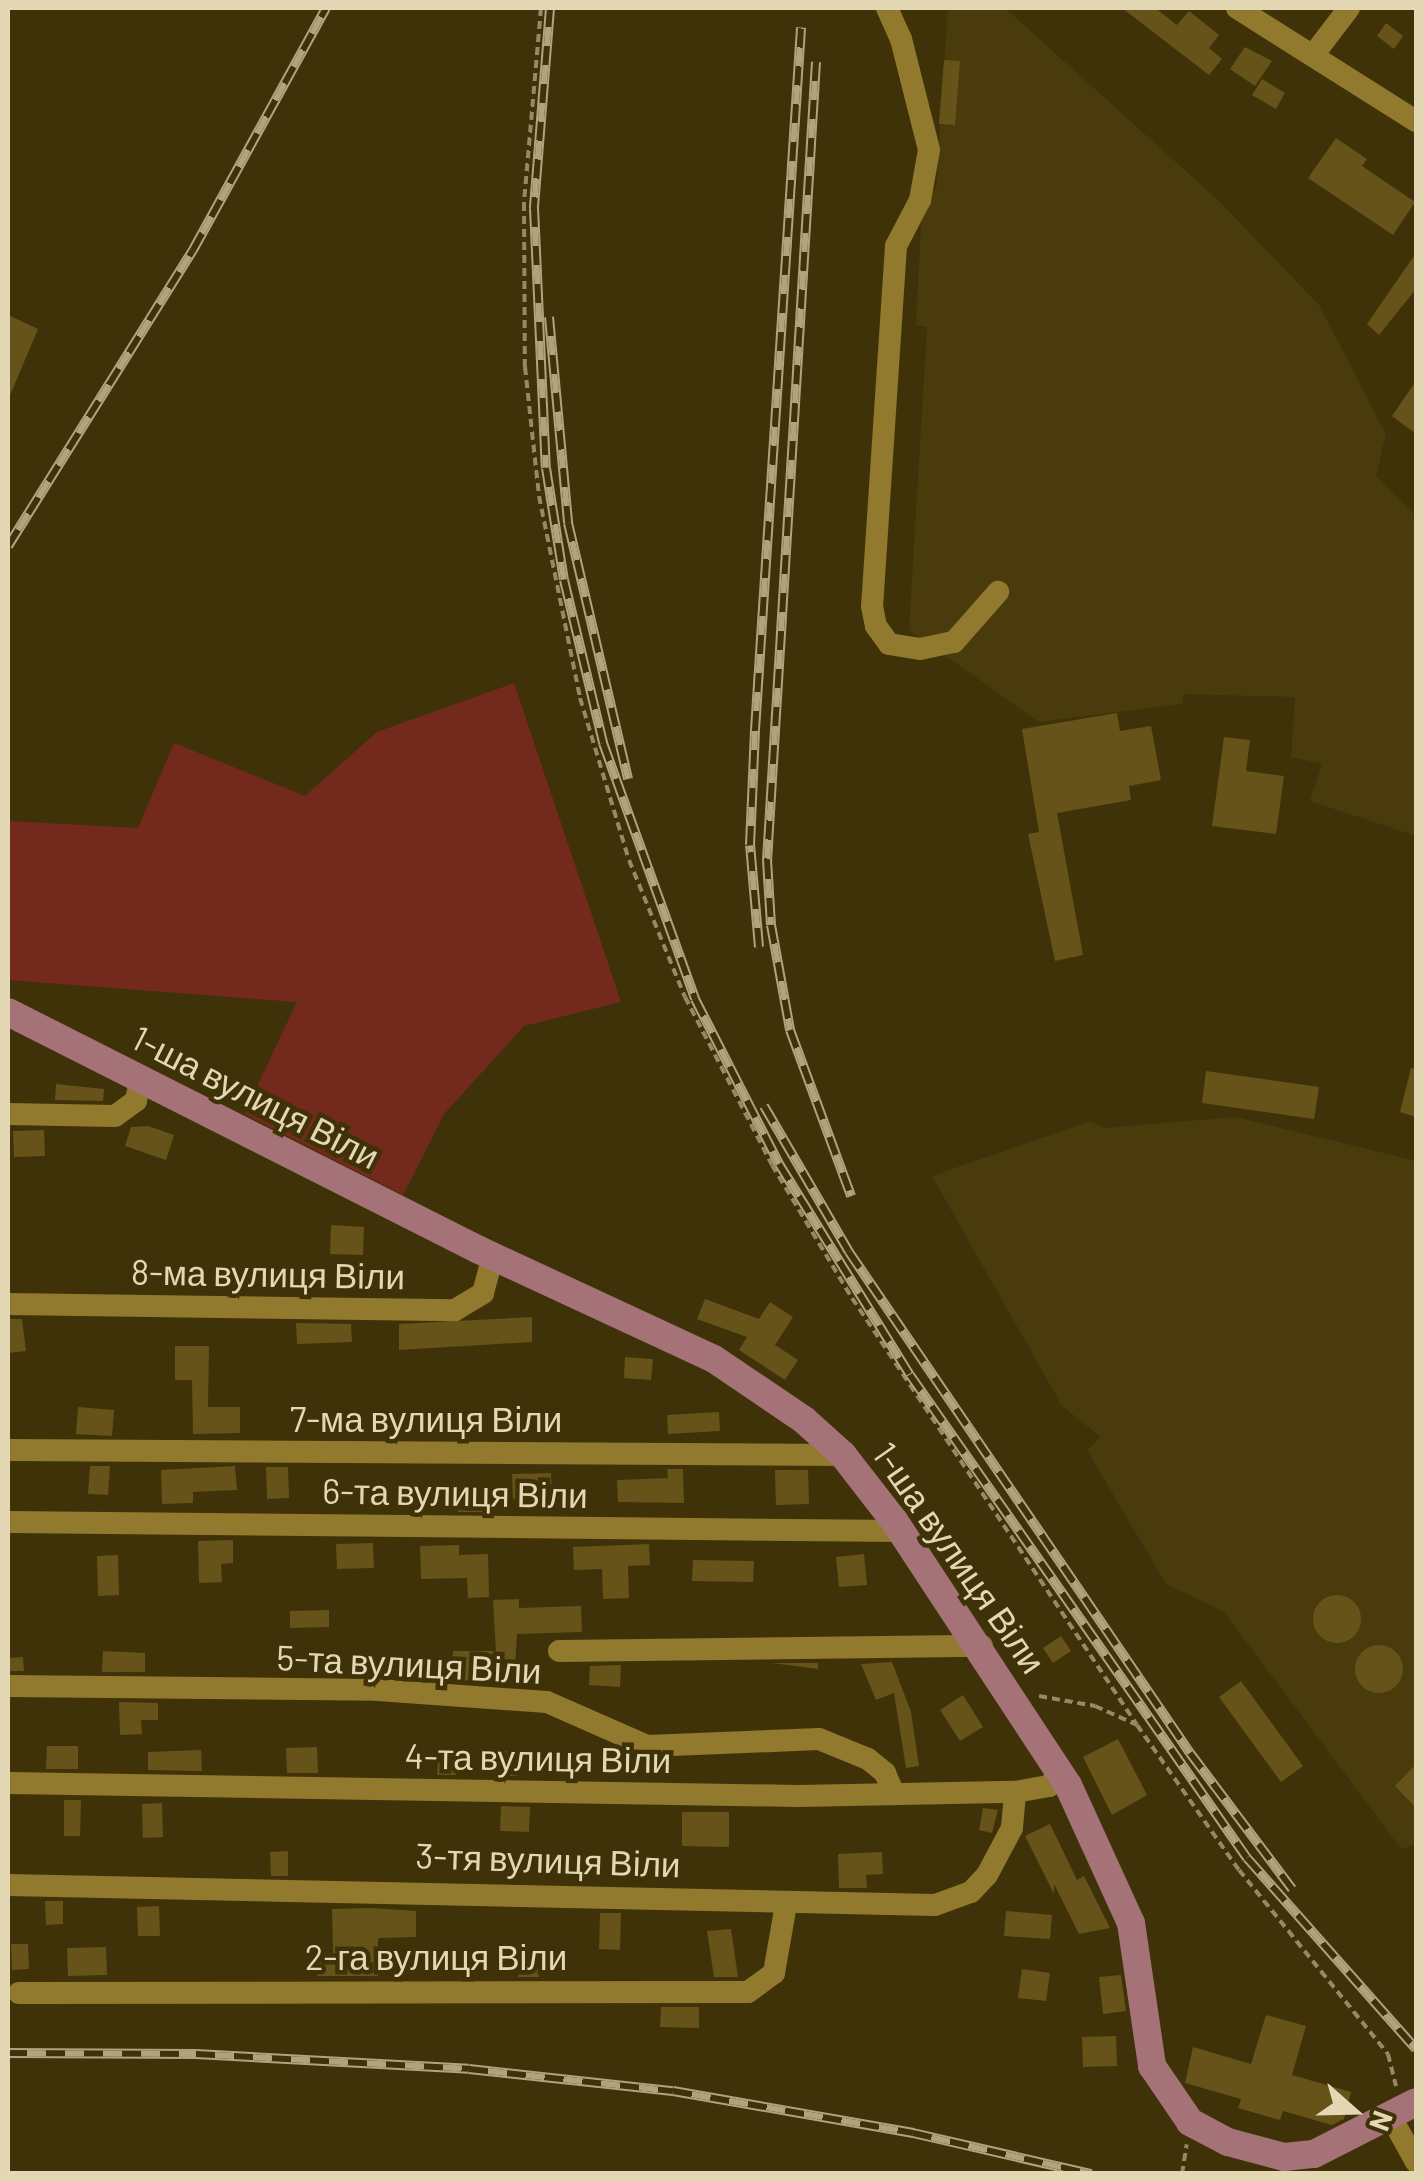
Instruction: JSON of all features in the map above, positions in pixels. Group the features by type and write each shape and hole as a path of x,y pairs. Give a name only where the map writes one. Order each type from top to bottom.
{"main road":[{"name":"1-ша вулиця Віли","path":"8,1012 493,1256 714,1358 843,1455 982,1646 1060,1772 1131,1923 1152,2066 1190,2122 1228,2142 1284,2157 1314,2154 1403,2110"}],"street":[{"path":"886,8 901,39 929,150 920,200 896,246 872,606 876,626 889,644 920,649 954,642 998,592"},
{"path":"1237,8 1416,121"},
{"path":"1314,54 1349,8"},
{"path":"8,1114 116,1116 136,1101 140,1080"},
{"name":"8-ма вулиця Віли","path":"8,1304 455,1310 483,1294 493,1256"},
{"name":"7-ма вулиця Віли","path":"8,1450 843,1455"},
{"name":"6-та вулиця Віли","path":"8,1522 902,1532"},
{"path":"559,1650 982,1646"},
{"name":"5-та вулиця Віли","path":"8,1686 378,1690 548,1702 648,1746 819,1738 868,1759 885,1773 894,1794"},
{"name":"4-та вулиця Віли","path":"8,1783 894,1794 1014,1792 1049,1786 1060,1772"},
{"name":"3-тя вулиця Віли","path":"8,1885 496,1891 786,1904 953,1902 971,1892 1003,1850 1014,1792"},
{"name":"2-га вулиця Віли","path":"19,1993 748,1992 774,1973 786,1904"},
{"path":"1403,2110 1416,2162"}],"path":[{"path":"541,8 524,204 525,366 539,496 580,698 629,860 685,997 772,1165 872,1330 1239,1870 1388,2054 1403,2110"},
{"path":"1010,1691 1094,1706 1137,1725"}],"shaded area":[{"path":"948,8 1005,8 1219,201 1319,305 1386,434 1376,476 1416,516 1416,836 1310,801 1322,764 1291,757 1295,697 1184,694 1182,704 1039,722 909,630 927,327 916,325 923,184 936,191"},
{"path":"514,683 621,1002 524,1026 444,1114 403,1195 244,1114 297,1002 8,980 8,821 138,828 174,743 305,796 377,732"},
{"path":"1236,1117 1416,1161 1416,1844 1401,1849 1223,1611 1166,1584 1087,1450 1101,1437 1062,1406 932,1176 1091,1121 1104,1128"}],"building":[{"path":"1122,8 1155,8 1177,25 1189,11 1219,35 1209,48 1222,59 1209,75"},
{"path":"1386,23 1403,36 1394,49 1377,36"},
{"path":"1245,47 1272,61 1255,86 1230,69"},
{"path":"944,60 960,61 955,125 939,124"},
{"path":"1262,79 1285,93 1276,109 1252,95"},
{"path":"1336,138 1367,159 1362,166 1415,202 1393,235 1308,178"},
{"path":"1416,253 1416,289 1379,335 1367,324"},
{"path":"8,315 38,329 8,400"},
{"path":"1416,381 1416,434 1392,416"},
{"path":"1117,713 1120,731 1151,726 1161,780 1129,786 1131,800 1057,813 1083,955 1055,961 1028,834 1039,832 1022,729"},
{"path":"1224,737 1250,740 1246,771 1284,776 1276,834 1212,826"},
{"path":"1411,1068 1416,1069 1416,1117 1400,1112"},
{"path":"1206,1071 1319,1087 1314,1119 1202,1103"},
{"path":"56,1084 104,1089 103,1101 55,1100"},
{"path":"148,1126 174,1135 166,1160 125,1146 131,1127"},
{"path":"44,1130 45,1156 14,1157 13,1131"},
{"path":"331,1225 364,1227 363,1255 330,1254"},
{"path":"705,1299 759,1319 770,1302 793,1317 775,1345 798,1360 785,1380 739,1350 747,1337 697,1319"},
{"path":"532,1317 532,1342 399,1350 399,1324"},
{"path":"8,1319 22,1319 26,1351 8,1353"},
{"path":"296,1323 351,1324 352,1342 297,1344"},
{"path":"175,1346 209,1346 208,1407 240,1407 240,1433 193,1434 192,1380 175,1380"},
{"path":"625,1357 653,1359 651,1380 624,1378"},
{"path":"78,1407 114,1410 112,1436 76,1434"},
{"path":"719,1412 720,1431 668,1434 667,1415"},
{"path":"90,1466 110,1466 108,1495 88,1494"},
{"path":"235,1466 237,1490 193,1492 193,1503 162,1504 161,1470"},
{"path":"266,1467 288,1467 289,1498 267,1499"},
{"path":"667,1469 683,1469 684,1503 618,1502 617,1480 668,1478"},
{"path":"775,1470 808,1470 809,1504 776,1505"},
{"path":"551,1473 552,1498 513,1499 512,1474"},
{"path":"458,1497 492,1497 492,1512 458,1512"},
{"path":"233,1540 233,1563 221,1564 222,1582 199,1583 198,1541"},
{"path":"373,1543 374,1568 337,1569 336,1544"},
{"path":"649,1544 650,1565 628,1566 629,1598 603,1599 602,1569 574,1570 573,1547"},
{"path":"459,1545 459,1555 488,1554 489,1597 468,1598 467,1578 421,1579 420,1546"},
{"path":"864,1554 867,1585 839,1587 836,1557"},
{"path":"118,1555 119,1595 98,1596 97,1556"},
{"path":"693,1560 754,1561 753,1582 692,1581"},
{"path":"1337,1595 1354,1602 1361,1619 1354,1636 1337,1643 1320,1636 1313,1619 1320,1602"},
{"path":"519,1599 519,1608 581,1606 582,1632 517,1634 514,1682 451,1680 453,1651 496,1651 493,1600"},
{"path":"329,1610 329,1627 290,1628 290,1611"},
{"path":"1061,1636 1071,1651 1053,1663 1043,1648"},
{"path":"1379,1645 1396,1652 1403,1669 1396,1686 1379,1693 1362,1686 1355,1669 1362,1652"},
{"path":"103,1651 145,1653 145,1672 102,1672"},
{"path":"23,1657 24,1671 8,1671 8,1658"},
{"path":"892,1662 911,1712 919,1766 906,1768 894,1693 876,1700 861,1664"},
{"path":"772,1663 818,1663 818,1669"},
{"path":"621,1665 620,1687 589,1685 590,1666"},
{"path":"1241,1681 1303,1766 1281,1782 1219,1697"},
{"path":"963,1695 983,1727 960,1741 940,1710"},
{"path":"119,1702 158,1703 158,1720 141,1720 142,1734 120,1735"},
{"path":"1118,1739 1147,1795 1112,1815 1083,1757"},
{"path":"47,1746 78,1746 78,1769 46,1769"},
{"path":"317,1747 318,1773 287,1773 286,1748"},
{"path":"201,1750 202,1771 148,1770 148,1752"},
{"path":"494,1751 518,1751 517,1776 494,1776"},
{"path":"438,1759 457,1760 456,1775 437,1775"},
{"path":"1416,1764 1416,1808 1395,1786"},
{"path":"64,1800 81,1800 80,1836 64,1836"},
{"path":"162,1803 163,1837 143,1838 142,1804"},
{"path":"501,1806 530,1807 529,1832 500,1831"},
{"path":"983,1808 998,1810 992,1833 979,1830"},
{"path":"682,1812 729,1812 729,1847 682,1846"},
{"path":"1050,1824 1077,1880 1084,1876 1110,1928 1079,1934 1054,1884 1054,1894 1025,1836"},
{"path":"288,1851 288,1876 271,1876 270,1852"},
{"path":"882,1852 883,1874 866,1875 867,1888 839,1888 838,1854"},
{"path":"45,1901 63,1901 63,1924 46,1925"},
{"path":"159,1906 160,1936 138,1936 137,1907"},
{"path":"332,1909 416,1911 416,1937 378,1938 378,1976 317,1976 317,1953 333,1953"},
{"path":"1006,1911 1052,1915 1050,1939 1004,1936"},
{"path":"600,1913 621,1913 620,1950 599,1949"},
{"path":"731,1929 738,1977 714,1977 707,1931"},
{"path":"11,1944 28,1944 29,1969 12,1970"},
{"path":"106,1947 107,1975 68,1976 67,1948"},
{"path":"520,1950 541,1951 539,1977 518,1977"},
{"path":"1022,1969 1050,1973 1046,2001 1018,1998"},
{"path":"1121,1975 1126,2011 1103,2014 1099,1977"},
{"path":"661,2007 699,2007 699,2028 660,2027"},
{"path":"1266,2015 1306,2026 1292,2075 1351,2092 1344,2119 1332,2125 1283,2111 1280,2120 1238,2108 1241,2099 1185,2083 1193,2047 1251,2064"},
{"path":"1116,2036 1117,2066 1083,2067 1082,2037"}],"railway":[{"path":"8,546 193,250 326,8"},
{"path":"550,8 534,208 546,468 564,580 603,743 695,999 779,1164 910,1375 1247,1858 1416,2049"},
{"path":"759,947 750,845 755,730 801,28"},
{"path":"816,62 767,860 771,925 790,1030 851,1196"},
{"path":"549,317 568,523 628,779"},
{"path":"764,1106 849,1252 1190,1753 1292,1889"},
{"path":"8,2053 196,2054 469,2069 673,2091 913,2133 1091,2174"}]}
